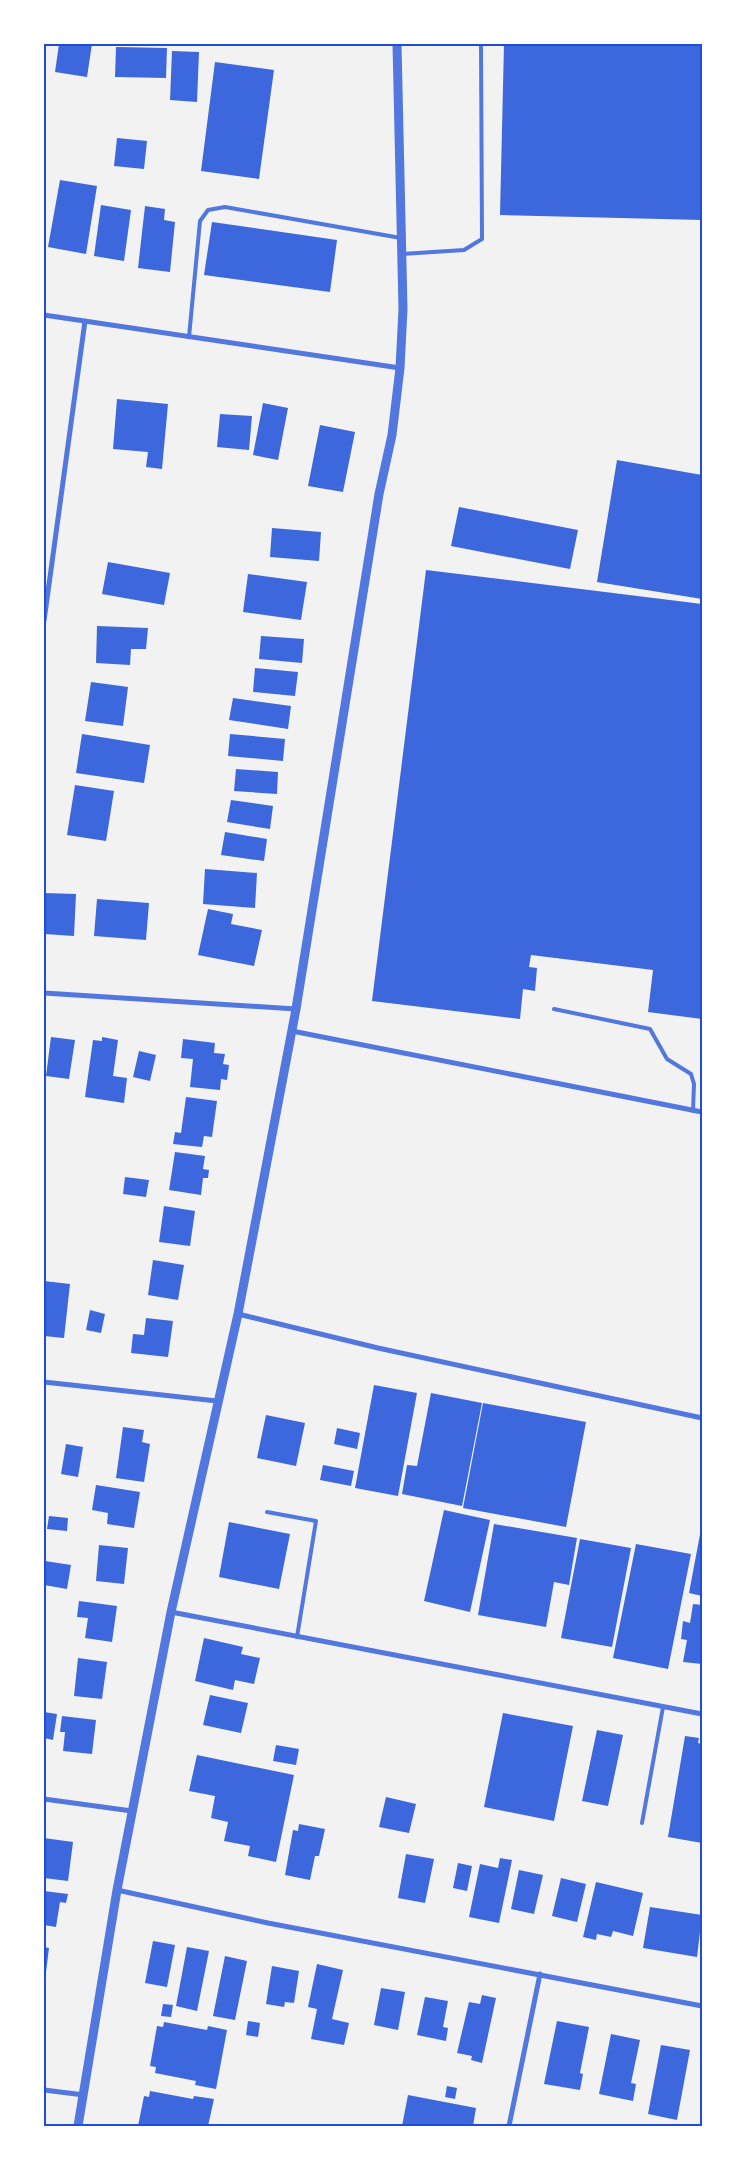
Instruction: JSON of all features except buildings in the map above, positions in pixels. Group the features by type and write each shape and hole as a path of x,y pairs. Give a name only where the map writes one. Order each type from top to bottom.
{"street":[{"path":"78,2126 132,1811 171,1612 238,1314 292,1031 378,504 392,435 400,368 403,309 397,44"},
{"path":"44,315 400,368"},
{"path":"44,621 85,321"},
{"path":"44,993 296,1009"},
{"path":"292,1031 702,1112"},
{"path":"238,1314 378,1348 702,1418"},
{"path":"44,1382 217,1401"},
{"path":"171,1612 702,1714"},
{"path":"44,1799 132,1811"},
{"path":"117,1890 268,1923 702,2006"},
{"path":"509,2126 540,1974"},
{"path":"44,2090 84,2096"}],"lane":[{"path":"402,254 464,250 482,239 481,44"},
{"path":"189,337 200,221 208,210 226,207 401,238"},
{"path":"554,1009 650,1029 667,1058 692,1074 694,1084 693,1111"},
{"path":"267,1512 316,1521 296,1637"},
{"path":"642,1823 663,1707"}]}
